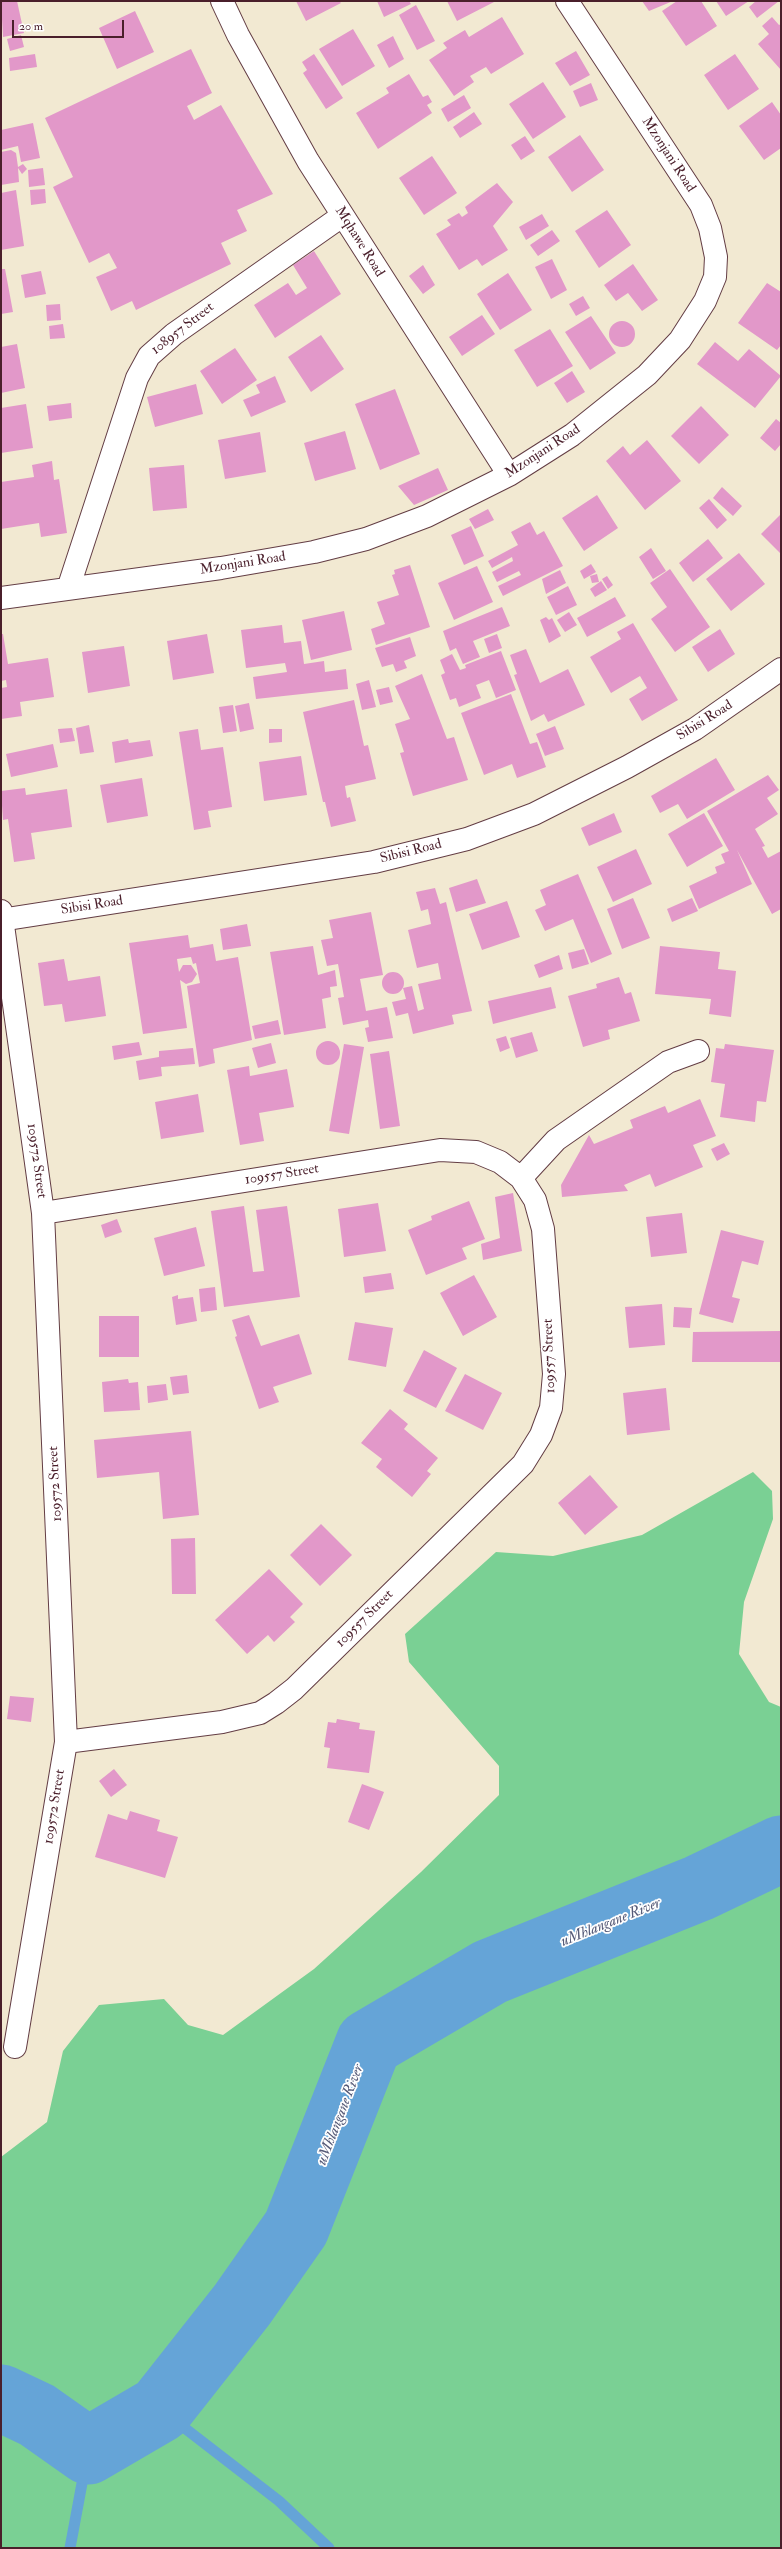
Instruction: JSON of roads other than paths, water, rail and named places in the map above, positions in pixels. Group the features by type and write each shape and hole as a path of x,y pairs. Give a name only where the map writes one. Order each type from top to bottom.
{"street":[{"name":"Mqhawe Road","path":"222,1 238,35 308,162 510,475"},
{"name":"Mzonjani Road","path":"1,598 221,568 314,552 366,538 427,516 510,475 572,435 647,375 680,340 706,301 714,277 716,257 710,228 701,205 567,1"},
{"name":"108957 Street","path":"68,589 137,378 149,356 174,334 342,216"},
{"name":"Sibisi Road","path":"1,917 374,862 467,839 534,814 627,767 696,729 781,669"},
{"name":"109572 Street","path":"1,917 43,1213 66,1742 15,2047"},
{"path":"521,1178 556,1140 668,1062 698,1051"},
{"name":"109557 Street","path":"43,1213 440,1150 476,1152 500,1162 521,1178 535,1200 543,1229 554,1374 551,1408 541,1435 523,1464 294,1689 276,1703 260,1713 228,1720 66,1742"}],"waterway":[{"name":"uMhlangane River","path":"1,2398 37,2415 88,2451 160,2409 242,2305 296,2228 369,2043 490,1972 699,1888 781,1849"},
{"path":"160,2409 279,2501 329,2548"},
{"path":"70,2548 88,2451"}]}
